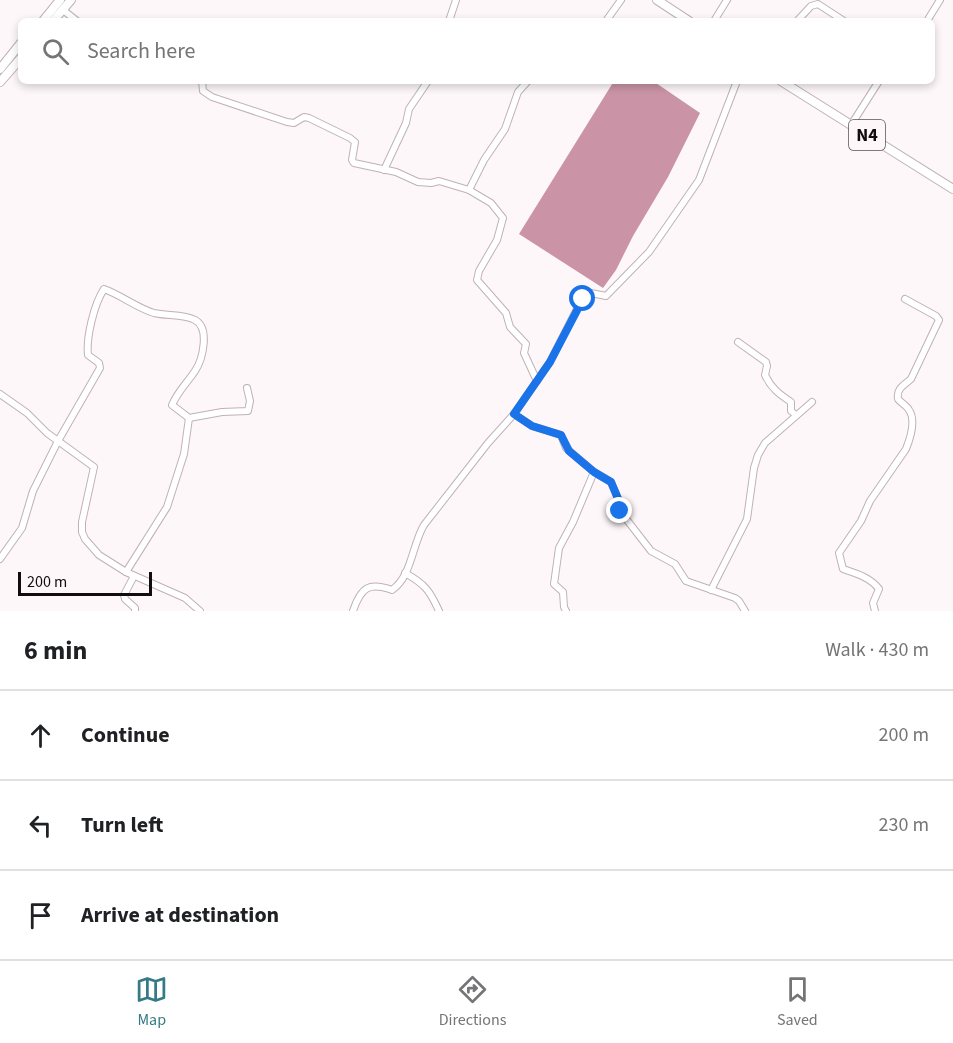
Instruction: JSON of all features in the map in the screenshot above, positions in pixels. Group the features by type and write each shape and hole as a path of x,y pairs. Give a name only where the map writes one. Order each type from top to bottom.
{"highway":[{"path":"43,18 56,0"},
{"path":"44,18 60,0"},
{"path":"56,18 71,0"},
{"path":"657,0 684,18"},
{"path":"0,69 18,47"},
{"path":"0,74 18,52"},
{"path":"0,82 18,61"},
{"name":"N4","path":"786,84 953,189"}],"street":[{"path":"450,18 456,0"},
{"path":"608,18 621,0"},
{"path":"716,18 727,0"},
{"path":"929,18 940,0"},
{"path":"800,18 811,6 818,4 839,18"},
{"path":"63,10 73,18"},
{"path":"202,84 203,91 212,97 286,122 294,123 304,117 309,118 355,142 352,160 354,163 396,171 418,182 439,181 469,190 491,203 503,218 497,240 477,280 506,313 510,327 525,344 524,353 537,381"},
{"path":"384,170 406,123 409,109 426,84"},
{"path":"469,190 484,160 505,129 518,92 525,84"},
{"path":"353,611 360,595 369,586 393,590 398,586 405,573 418,534 488,443 514,414 537,381 550,362 585,294 591,292 606,296 649,252 699,180 735,84"},
{"path":"851,125 877,84"},
{"path":"0,559 22,528 28,501 58,441 100,368 99,363 88,355 87,344 95,308 104,289 153,312 194,319 202,325 204,329 202,353 197,369 178,392 172,405 189,418 222,412 248,411 250,400 247,388"},
{"path":"875,611 873,603 879,589 855,572 843,569 839,553 909,441 912,419 910,411 898,399 898,393 904,382 911,379 939,320 936,316 905,299"},
{"path":"738,342 768,364 764,372 768,382 773,390 791,402 791,411 796,415"},
{"path":"0,394 27,413 46,433 94,467 82,522 82,532 99,555 126,572 185,598 200,611"},
{"path":"711,590 747,519 758,455 765,443 812,402"},
{"path":"514,414 532,426 561,435 566,448 594,472 611,482 619,501 620,511 651,551 675,564 686,581 737,600 746,611"},
{"path":"126,572 167,507 184,454 189,418"},
{"path":"566,611 562,590 554,584 558,548 573,522 594,472"},
{"path":"405,573 428,588 440,611"},
{"path":"134,576 124,595 135,611"}],"shaded area":[{"path":"612,84 657,84 700,113 668,177 616,270 603,288 519,234"}],"route":[{"path":"583,299 550,362 514,414 532,426 561,435 569,451 594,472 611,482 619,501 620,511"}]}
